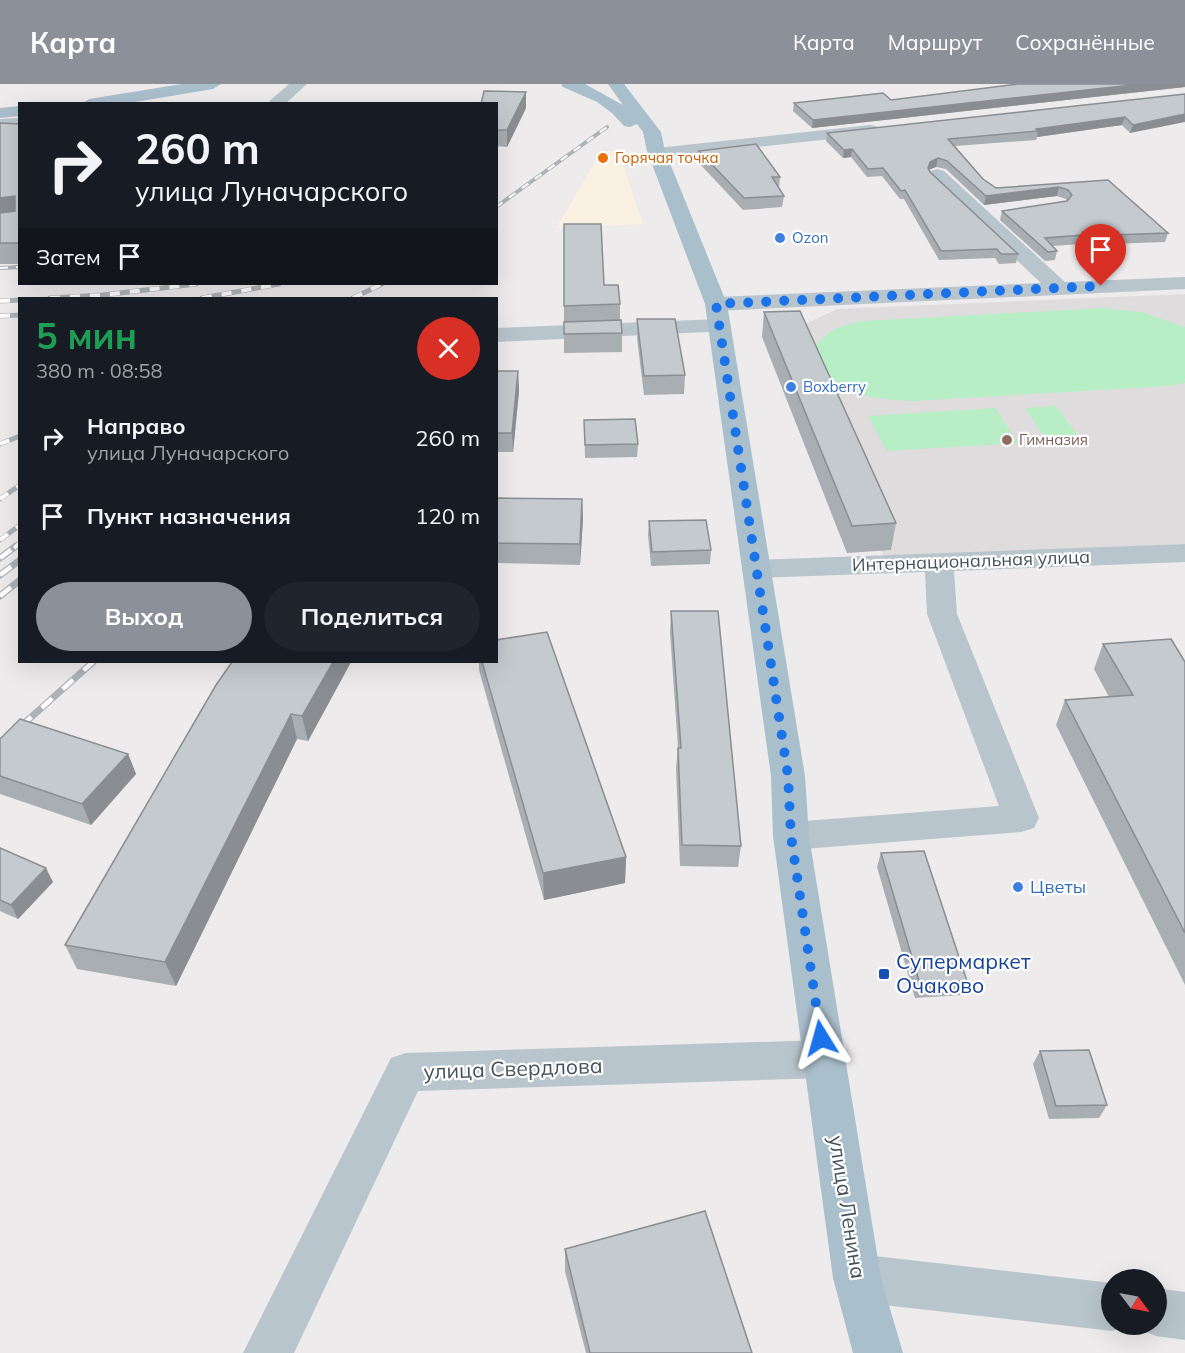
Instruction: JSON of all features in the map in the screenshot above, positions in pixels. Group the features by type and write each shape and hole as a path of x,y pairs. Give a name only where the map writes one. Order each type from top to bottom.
{"main road":[{"path":"101,102 213,84"},
{"path":"569,84 595,94 613,106 656,152"},
{"name":"улица Ленина","path":"616,84 652,132 656,152 718,315 788,776 791,836 857,1278 878,1353"},
{"path":"0,113 18,111"}],"street":[{"path":"276,102 299,84"},
{"path":"0,124 18,123"},
{"path":"656,152 891,127"},
{"path":"937,175 1059,288"},
{"path":"978,214 1001,211"},
{"path":"498,335 1059,288 1185,283"},
{"name":"Интернациональная улица","path":"939,569 1185,553"},
{"name":"Интернациональная улица","path":"758,575 939,569 1185,566"},
{"path":"791,836 1021,818 942,614 939,569"},
{"name":"улица Свердлова","path":"268,1353 406,1072 824,1059"},
{"path":"857,1278 1101,1306"},
{"path":"1167,1314 1185,1316"}],"shaded area":[{"path":"602,151 618,151 643,224 556,228"},
{"name":"Гимназия","path":"1185,294 1185,544 884,557 781,335 837,309"}],"green space":[{"path":"1103,308 1141,312 1185,327 1185,383 1167,386 914,401 892,400 859,394 839,385 825,372 815,349 823,337 829,333 863,321"},
{"path":"1056,406 1082,441 1049,444 1025,408"},
{"path":"995,408 1018,443 887,451 868,416"}],"building":[{"path":"1018,84 1141,84 813,120 794,103 883,93 891,100"},
{"path":"484,91 526,92 507,130 498,130 498,102 481,102"},
{"path":"1185,94 1185,114 1133,125 1125,117 1036,129 1038,131 948,139 983,179 996,188 1108,180 1168,233 1112,235 1110,233 1045,238 1057,251 1048,252 1002,211 1067,201 1072,195 1068,190 1059,187 986,196 947,161 938,158 930,162 928,168 930,172 1018,254 1001,254 997,249 941,251 905,190 901,191 883,168 868,169 852,149 844,150 827,133"},
{"path":"0,123 18,124 18,243 0,243 0,213 15,211 15,196 0,198"},
{"path":"756,144 780,177 772,177 784,196 744,198 699,151"},
{"path":"564,224 601,224 604,285 618,285 620,304 564,306"},
{"path":"800,311 896,523 852,526 764,312"},
{"path":"637,319 675,319 685,375 644,376"},
{"path":"621,320 622,333 564,334 564,322"},
{"path":"498,371 518,371 512,433 498,433"},
{"path":"635,419 638,444 585,445 584,420"},
{"path":"498,498 582,499 580,544 498,543"},
{"path":"706,520 711,550 652,552 649,521"},
{"path":"671,611 718,611 741,846 682,845 678,748 681,748"},
{"path":"547,632 626,857 543,873 482,663 498,663 498,640"},
{"path":"1171,639 1185,662 1185,933 1065,700 1133,695 1103,644"},
{"path":"231,663 332,663 302,716 291,714 165,962 65,945 216,685"},
{"path":"20,719 128,754 82,804 0,776 0,739"},
{"path":"0,848 46,868 11,905 0,900"},
{"path":"924,851 967,981 920,984 881,853"},
{"path":"1089,1050 1107,1105 1056,1106 1040,1051"},
{"path":"705,1211 752,1353 590,1353 565,1249"}],"railway":[{"path":"498,206 607,127"},
{"path":"0,268 18,267"},
{"path":"68,297 188,285"},
{"path":"208,297 274,285"},
{"path":"355,297 380,285"},
{"path":"0,301 18,300"},
{"path":"0,316 18,315"},
{"path":"0,444 18,437"},
{"path":"0,499 18,486"},
{"path":"0,540 18,526"},
{"path":"14,548 18,545"},
{"path":"0,558 16,546"},
{"path":"0,575 18,562"},
{"path":"0,596 18,582"},
{"path":"0,745 92,663"}],"place":[{"name":"Горячая точка","path":"603,158"},
{"name":"Ozon","path":"780,238"},
{"name":"Boxberry","path":"791,387"},
{"name":"Гимназия","path":"1007,440"},
{"name":"Цветы","path":"1018,887"},
{"name":"Супермаркет Очаково","path":"884,974"}],"route":[{"path":"821,1038 791,836 788,776 716,304 1101,286"}]}
